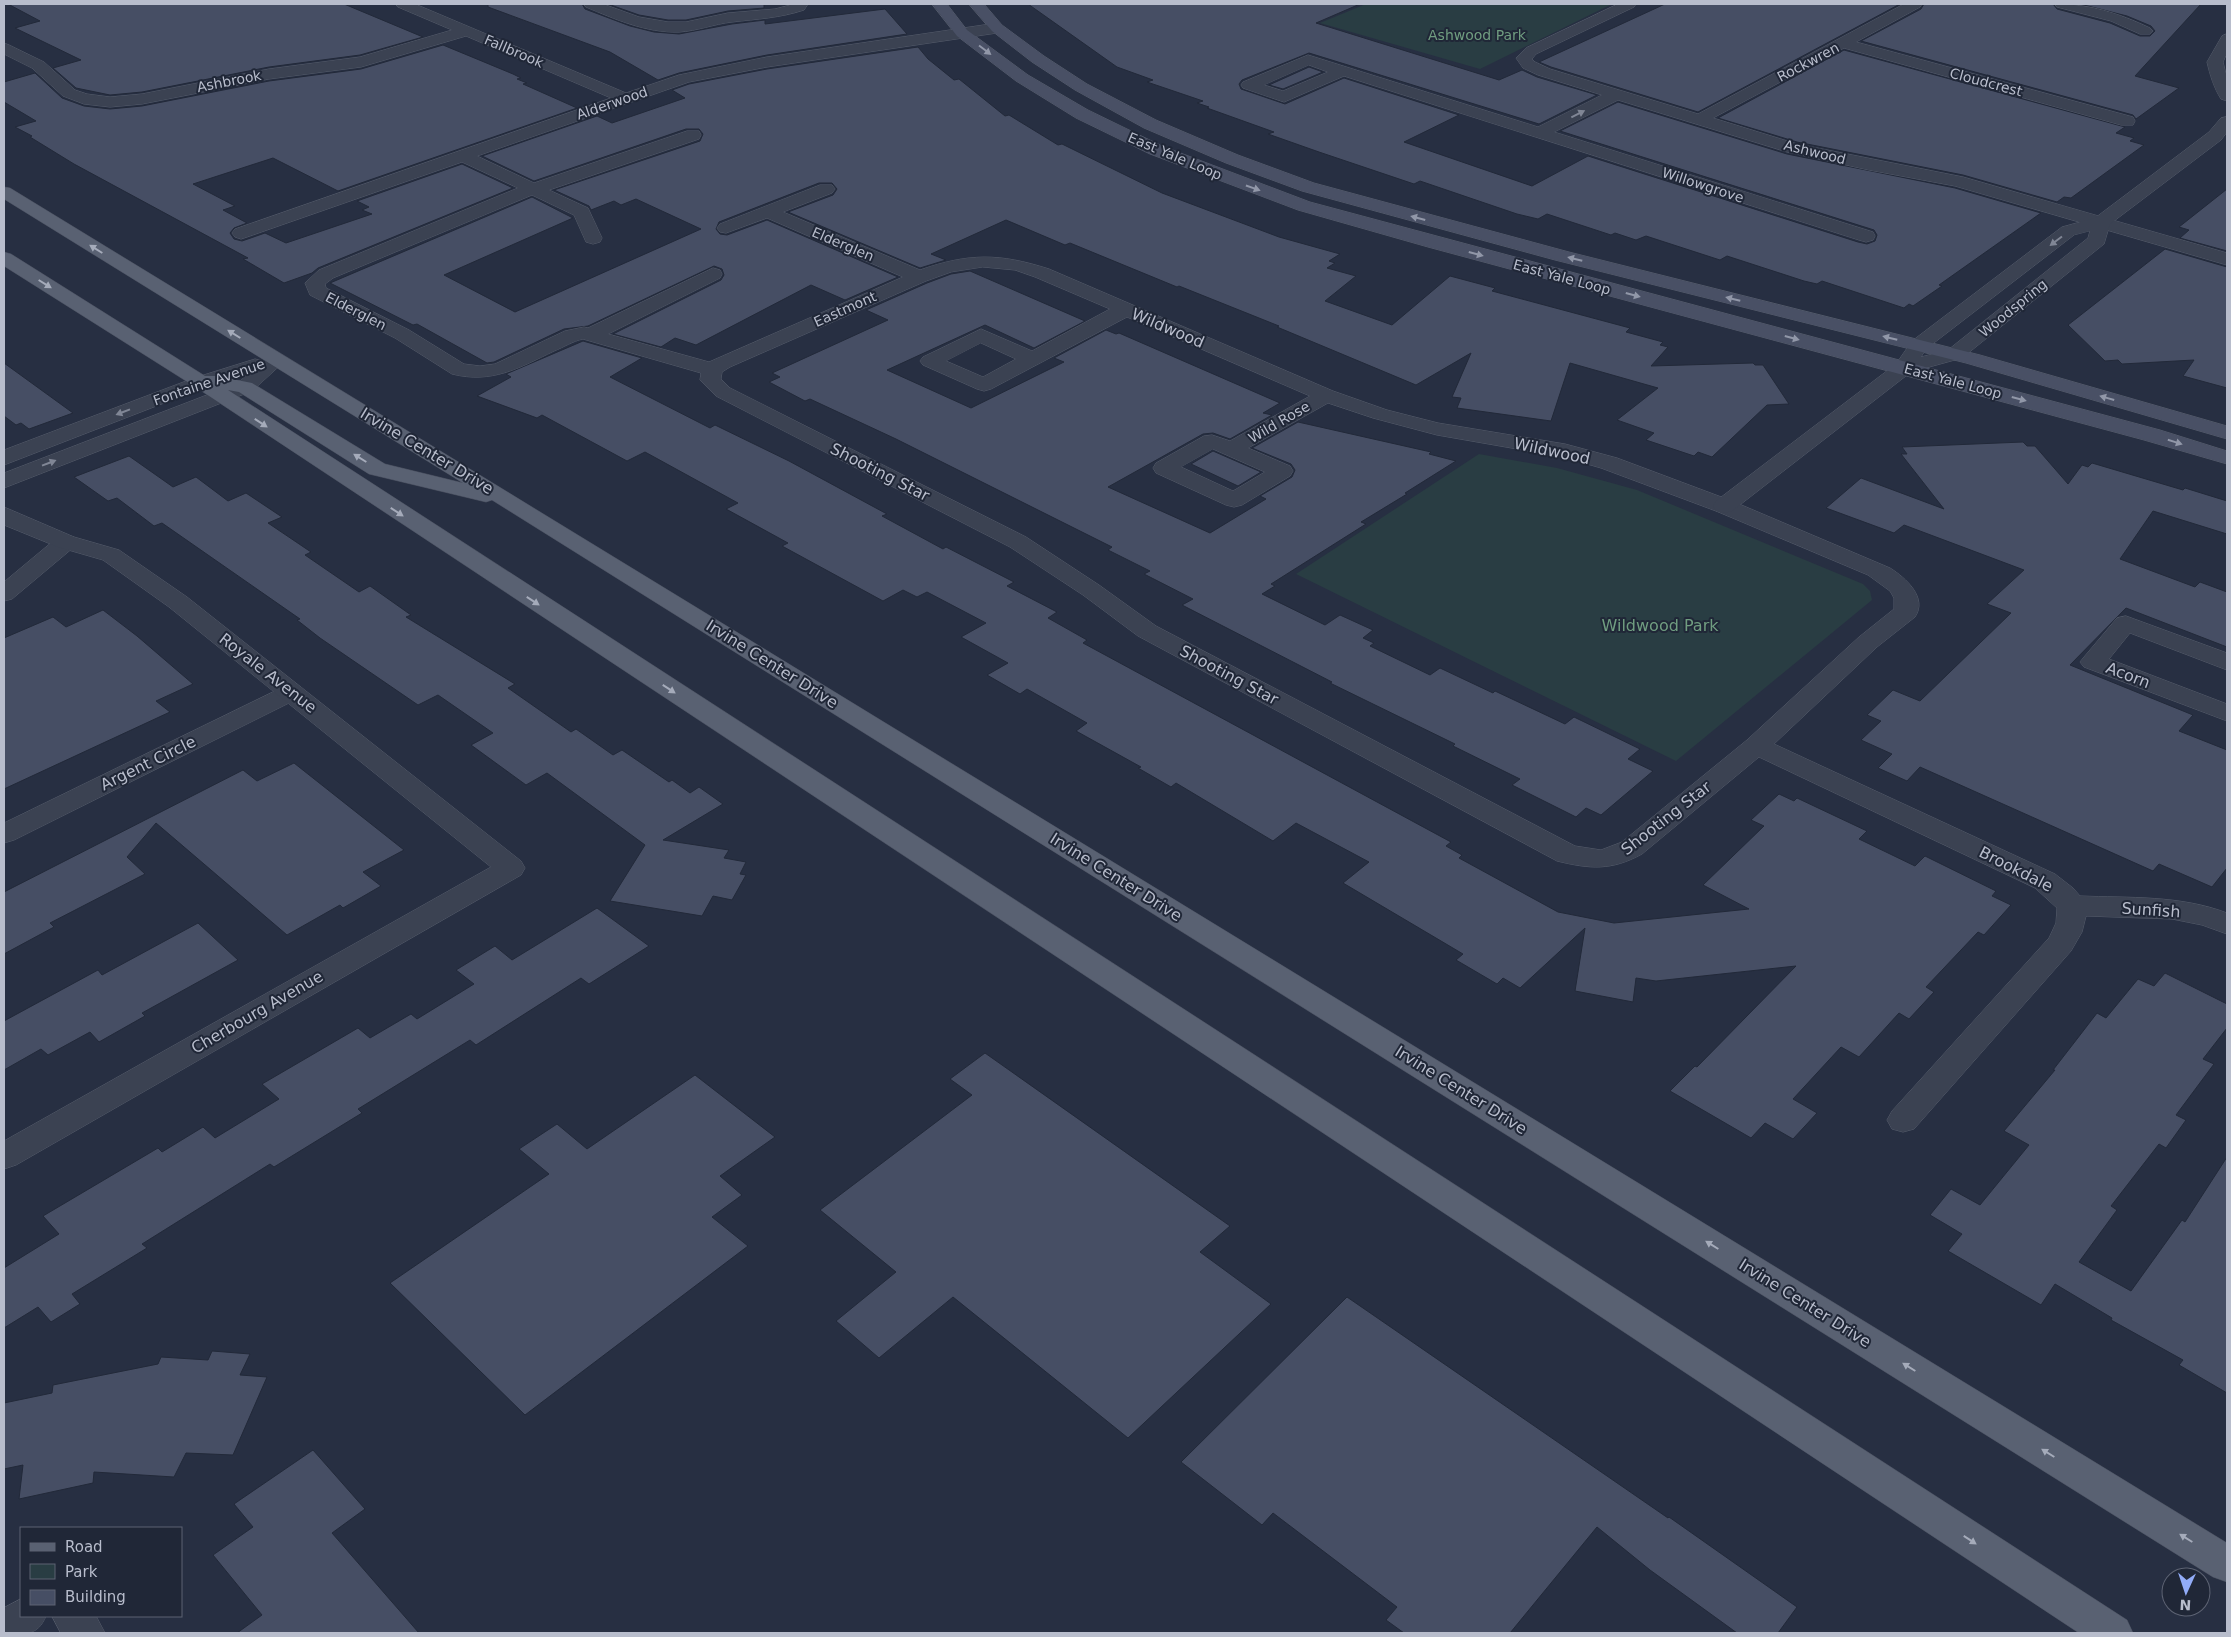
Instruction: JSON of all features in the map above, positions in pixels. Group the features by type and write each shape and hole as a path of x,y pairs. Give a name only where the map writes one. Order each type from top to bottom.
{"main road":[{"name":"East Yale Loop","path":"939,4 962,33 1022,78 1082,114 1156,150 1223,178 1304,206 1435,243 2152,435 2227,458"},
{"name":"East Yale Loop","path":"976,4 997,28 1038,59 1081,87 1150,124 1232,159 1308,186 1394,212 1562,256 1955,354 2227,433"},
{"name":"Irvine Center Drive","path":"4,192 507,500 2227,1564"},
{"path":"4,258 222,388 2113,1633"},
{"path":"222,388 377,468 429,483 507,500"}],"street":[{"name":"Fallbrook","path":"403,4 626,99"},
{"path":"591,4 640,22 667,27 680,27 725,18 789,11 799,7 800,4"},
{"name":"Ashwood","path":"1629,4 1531,51 1524,58 1529,65 1544,72 1793,148 1957,180 2227,258"},
{"name":"Rockwren","path":"1700,119 1915,4"},
{"path":"2062,4 2116,18 2145,30"},
{"path":"421,12 444,5"},
{"name":"Alderwood","path":"241,233 461,154 685,78 766,62 997,28"},
{"name":"Ashbrook","path":"4,48 38,65 69,93 84,99 110,102 142,99 269,74 361,62 467,31"},
{"path":"2227,39 2215,62 2220,81 2227,96"},
{"name":"Cloudcrest","path":"1844,43 2127,121"},
{"name":"Willowgrove","path":"1343,71 1866,236"},
{"path":"1521,128 1595,88"},
{"path":"1540,133 1617,94"},
{"name":"Woodspring","path":"1724,506 1904,368 1919,345 2068,231 2101,222 2215,136 2227,122"},
{"name":"Elderglen","path":"693,135 532,189 326,274 315,283 317,290 402,334 459,370 480,372 500,369 572,335 584,333 712,369"},
{"path":"461,154 582,212 594,238"},
{"path":"726,228 826,189"},
{"name":"Elderglen","path":"768,212 918,277"},
{"name":"Woodspring","path":"1904,368 1955,354 2097,240 2101,222"},
{"name":"Eastmont","path":"712,369 918,277 947,267 983,261"},
{"name":"Wildwood","path":"983,261 1018,265 1326,395 1380,414 1437,430 1556,449 1641,474 1724,506 1883,573 1899,584 1908,605 1906,612 1868,642 1756,746"},
{"name":"Elderglen","path":"590,336 713,274"},
{"path":"1034,360 1126,309"},
{"name":"Fontaine Avenue","path":"4,481 222,388 276,360"},
{"name":"Fontaine Avenue","path":"4,458 222,388 276,360"},
{"name":"Shooting Star","path":"712,369 710,380 722,392 1018,542 1091,590 1147,631 1567,854 1594,860 1614,858 1632,848 1756,746"},
{"name":"Wild Rose","path":"1232,449 1326,395"},
{"name":"Royale Avenue","path":"4,514 11,520 66,542 111,555 178,602 511,868"},
{"path":"4,594 66,542"},
{"name":"Acorn","path":"2227,662 2126,624 2093,662 2227,713"},
{"name":"Argent Circle","path":"4,834 292,692"},
{"name":"Brookdale","path":"1756,746 2044,881 2062,893 2072,906"},
{"name":"Cherbourg Avenue","path":"4,1156 511,868"},
{"path":"1903,1120 2061,944 2072,924 2072,906"},
{"name":"Sunfish","path":"2072,906 2152,909 2223,915"},
{"path":"4,1631 25,1617"},
{"path":"73,1617 85,1633"}],"green space":[{"name":"Ashwood Park","path":"1366,4 1612,4 1480,69 1320,23"},
{"name":"Wildwood Park","path":"1479,454 1557,468 1637,490 1863,584 1870,591 1872,600 1676,761 1296,574"}],"building":[{"path":"8,4 344,4 423,37 360,55 269,67 142,92 110,95 76,88 53,68 81,60 15,28 40,21"},
{"path":"488,4 582,4 585,9 630,26 654,32 679,34 732,24 765,20 765,24 885,9 907,34 767,55 679,73 658,80 610,52 488,7"},
{"path":"608,4 764,4 764,8 728,11 686,20 668,20 639,15"},
{"path":"1028,4 1360,4 1316,23 1499,80 1522,70 1537,77 1597,95 1539,124 1309,53 1242,80 1239,84 1241,89 1285,104 1344,78 1459,115 1404,142 1532,186 1588,156 1858,242 1867,244 1875,241 1877,235 1874,230 1560,131 1618,102 1787,154 1955,188 2041,213 1939,285 1942,286 1913,306 1909,304 1904,308 1822,281 1817,284 1804,281 1727,256 1720,260 1646,236 1636,240 1615,233 1611,235 1547,214 1538,219 1517,214 1420,181 1414,184 1319,152 1268,134 1274,132 1207,108 1209,107 1197,103 1203,101 1147,82 1153,80 1117,67"},
{"path":"1665,4 1900,4 1698,112 1539,62"},
{"path":"1924,4 2053,4 2057,9 2110,23 2140,36 2150,36 2155,31 2151,26 2127,16 2080,4 2201,4 2135,76 2179,88 2136,119 2133,115 1861,41 1921,9"},
{"path":"443,45 513,74 521,78 517,79 527,83 523,84 577,108 338,191 273,158 193,184 235,206 223,210 247,223 234,228 230,233 234,239 242,241 265,233 286,243 372,214 362,210 369,207 357,201 462,164 513,188 284,283 243,259 248,258 74,164 30,137 32,136 15,127 36,121 4,102 4,82 35,73 62,98 84,106 110,109 142,106 269,81 361,69"},
{"path":"918,47 928,59 954,80 959,79 1005,116 1009,115 1058,145 1062,144 1162,193 1279,237 1340,254 1329,261 1335,263 1327,268 1356,276 1325,301 1392,325 1450,276 1495,288 1492,291 1630,328 1626,332 1663,342 1660,345 1668,347 1651,366 1753,363 1755,365 1763,365 1789,404 1767,405 1712,457 1698,452 1694,456 1646,440 1654,433 1617,420 1658,388 1570,363 1551,421 1457,408 1461,398 1452,397 1471,353 1416,385 1277,327 1279,326 1070,243 1065,245 1006,220 931,254 946,260 920,268 788,212 833,195 837,189 832,183 819,183 719,222 716,229 720,234 727,235 767,220 898,277 845,300 811,285 696,345 675,338 661,347 613,334 721,280 724,275 722,269 714,266 588,326 564,329 494,362 487,363 417,324 413,325 330,283 532,197 573,218 444,275 515,312 701,229 636,199 621,205 614,201 591,210 589,206 554,190 700,141 703,134 699,129 686,129 534,181 482,156 597,116 612,123 685,98 672,90 689,84 767,69"},
{"path":"1844,50 2125,127 2116,133 2134,138 2130,141 2144,145 2071,198 2064,197 2057,202 1963,175 1797,142 1718,118"},
{"path":"1309,67 1323,72 1283,89 1269,85"},
{"path":"2227,189 2227,251 2180,238 2189,230 2179,227"},
{"path":"2165,249 2227,267 2227,388 2183,376 2194,360 2122,364 2118,360 2105,361 2068,325"},
{"path":"970,271 1085,321 1034,348 985,325 887,370 971,408 1064,362 1054,358 1106,330 1116,334 1119,333 1280,403 1263,413 1272,415 1230,439 1213,433 1203,434 1108,487 1210,533 1266,499 1260,496 1292,477 1295,470 1291,464 1252,448 1298,422 1431,452 1429,454 1456,461 1361,522 1366,524 1271,584 1275,586 1262,594 1325,625 1340,615 1373,630 1363,638 1374,643 1370,646 1430,675 1440,668 1565,724 1574,717 1640,749 1628,759 1653,771 1601,815 1586,808 1576,817 1512,785 1520,779 1453,746 1455,744 1330,683 1332,682 1182,605 1193,599 1144,574 1150,571 1108,550 1112,547 896,439 810,399 805,401 769,382 780,377 772,373 888,320 866,310 951,274"},
{"path":"583,341 642,358 610,377 710,428 715,425 789,461 887,514 882,516 943,549 946,547 1014,582 1007,586 1057,612 1048,618 1087,640 1083,643 1451,842 1446,846 1462,855 1459,858 1558,912 1614,923 1749,909 1703,885 1764,826 1751,820 1779,794 1794,801 1797,798 1867,831 1859,839 1915,866 1925,856 1996,891 1992,896 2011,905 1984,935 1978,932 1926,987 1934,992 1909,1019 1899,1013 1859,1057 1841,1047 1793,1099 1817,1113 1793,1139 1765,1123 1751,1138 1670,1091 1695,1066 1697,1067 1796,966 1656,981 1636,978 1633,1002 1575,991 1585,928 1520,988 1503,978 1497,984 1456,960 1463,954 1343,883 1369,862 1296,823 1273,841 1176,783 1171,787 1138,768 1141,767 1076,731 1087,723 1027,689 1020,694 987,675 1008,663 961,637 986,623 927,592 917,597 903,590 883,601 782,546 788,543 726,509 738,503 645,452 627,461 542,415 537,418 477,396 511,377 506,374"},
{"path":"4,363 73,413 29,429 21,423 16,425 4,416"},
{"path":"2023,442 2027,446 2035,446 2068,484 2082,465 2088,467 2092,463 2227,501 2227,534 2153,511 2120,559 2195,587 2200,582 2227,592 2227,647 2126,608 2070,665 2193,715 2179,731 2227,750 2227,868 2212,887 2159,864 2153,871 1920,767 1907,781 1878,768 1892,754 1861,740 1881,721 1867,715 1893,690 1920,701 2011,613 1987,604 2024,570 1904,525 1894,533 1826,508 1861,478 1944,509 1901,454 1907,454 1902,447"},
{"path":"1213,451 1261,472 1238,486 1191,464"},
{"path":"129,456 173,487 196,477 228,501 246,493 282,517 268,523 311,552 305,555 359,592 370,586 411,615 406,617 515,684 508,688 571,732 576,729 613,755 622,750 669,782 672,780 690,793 699,787 723,804 663,840 729,850 724,858 746,862 740,874 746,875 732,900 713,896 702,916 610,901 645,845 547,773 526,785 471,745 493,733 438,695 418,705 320,638 297,620 300,619 162,523 154,526 117,498 108,501 74,477"},
{"path":"103,610 137,636 193,684 156,701 170,712 4,789 4,638 53,617 66,627"},
{"path":"294,763 404,850 363,872 381,886 343,908 340,905 287,935 156,823 127,857 145,874 50,923 54,927 4,954 4,892 243,770 257,781"},
{"path":"597,908 649,946 589,984 581,978 476,1045 470,1040 358,1109 362,1113 274,1167 270,1164 142,1244 147,1248 72,1294 80,1304 51,1322 38,1307 4,1328 4,1268 59,1234 43,1216 158,1148 162,1152 203,1127 215,1138 279,1099 262,1084 358,1028 370,1038 411,1014 417,1019 474,984 456,970 495,946 512,960"},
{"path":"198,923 238,960 142,1013 145,1016 99,1042 90,1032 48,1055 41,1049 4,1070 4,1021 98,970 102,975"},
{"path":"2165,973 2227,1004 2227,1028 2203,1059 2214,1064 2176,1115 2186,1120 2166,1148 2159,1144 2111,1206 2117,1210 2079,1262 2131,1291 2182,1220 2185,1222 2227,1157 2227,1393 2179,1365 2183,1360 2111,1320 2112,1318 2055,1284 2041,1305 1948,1251 1962,1234 1930,1215 1951,1189 1980,1205 2029,1145 2004,1131 2055,1070 2053,1070 2097,1013 2106,1018 2138,979 2154,986"},
{"path":"985,1053 1230,1226 1200,1252 1271,1304 1128,1438 953,1297 879,1358 836,1321 896,1272 820,1210 972,1095 950,1079"},
{"path":"695,1075 775,1137 720,1176 742,1195 712,1217 748,1246 525,1415 390,1283 549,1174 519,1149 557,1124 587,1149"},
{"path":"1347,1297 1669,1517 1797,1607 1778,1633 1737,1633 1650,1570 1597,1527 1510,1633 1404,1633 1386,1620 1397,1607 1273,1513 1262,1525 1181,1462"},
{"path":"212,1351 250,1354 240,1375 267,1377 233,1455 186,1453 174,1477 94,1472 93,1483 19,1499 23,1465 4,1469 4,1403 52,1393 53,1385 158,1364 161,1357 208,1360"},
{"path":"313,1450 365,1509 332,1533 419,1633 237,1633 262,1615 213,1555 253,1527 234,1504"}]}
